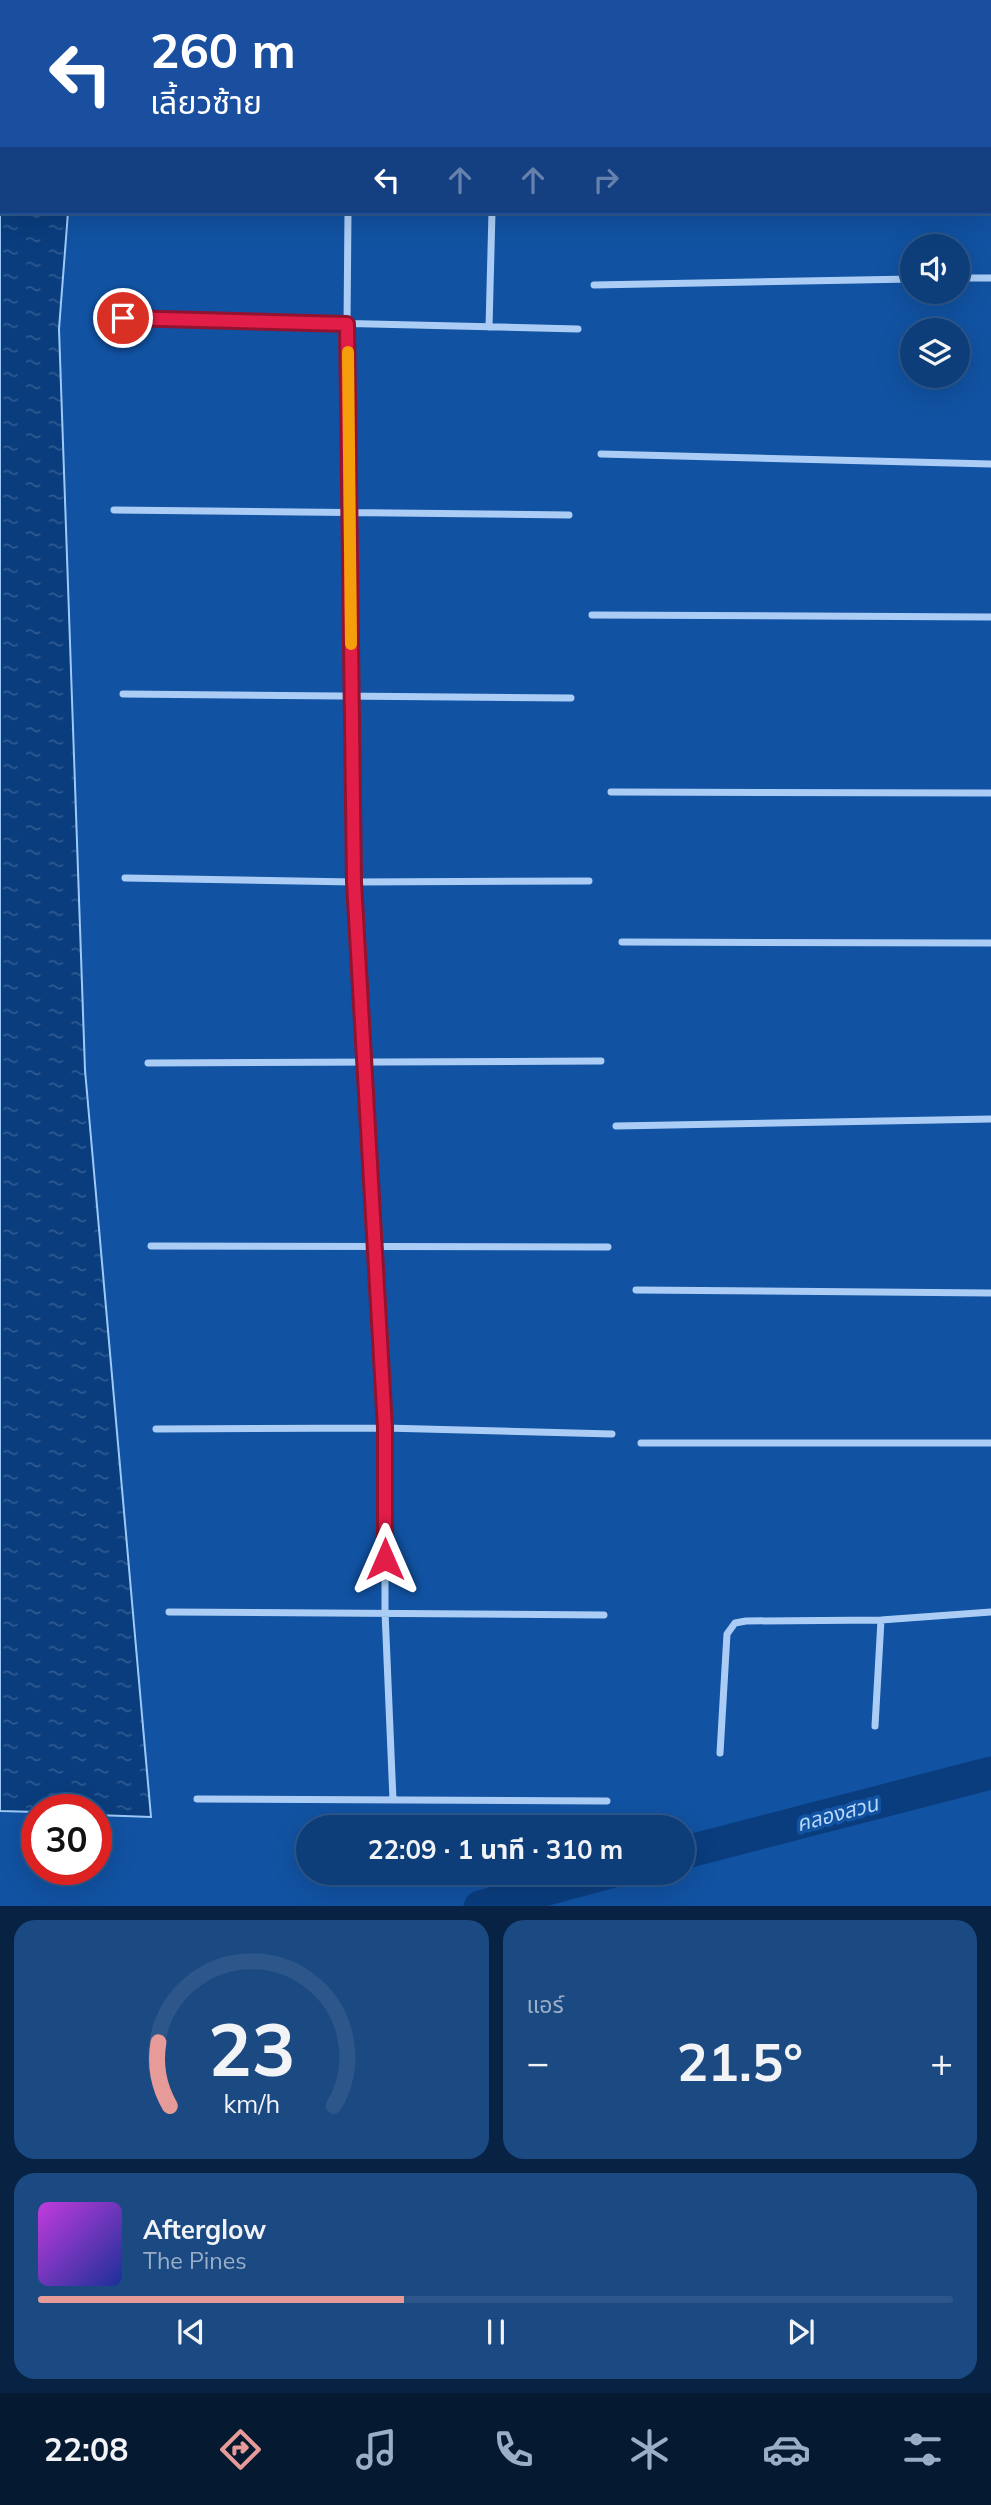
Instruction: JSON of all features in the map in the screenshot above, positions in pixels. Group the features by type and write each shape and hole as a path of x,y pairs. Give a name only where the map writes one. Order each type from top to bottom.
{"street":[{"path":"348,214 354,882 385,1428 385,1612 393,1800"},
{"path":"489,327 492,214"},
{"path":"970,278 991,278"},
{"path":"594,285 900,279"},
{"path":"123,318 578,329"},
{"path":"601,454 991,464"},
{"path":"114,510 569,515"},
{"path":"592,615 991,617"},
{"path":"123,694 571,698"},
{"path":"611,792 991,793"},
{"path":"125,878 354,882 589,881"},
{"path":"622,942 991,943"},
{"path":"148,1063 601,1061"},
{"path":"616,1126 991,1119"},
{"path":"151,1246 608,1247"},
{"path":"636,1290 991,1293"},
{"path":"156,1429 385,1428 612,1434"},
{"path":"641,1443 991,1443"},
{"path":"169,1612 604,1615"},
{"path":"720,1753 727,1634 736,1623 746,1620 881,1620 991,1612"},
{"path":"875,1726 881,1620"},
{"path":"197,1799 607,1801"}],"water":[{"path":"0,214 68,214 59,329 85,1070 151,1817 112,1816 112,1794 21,1794 21,1812 0,1811"}],"waterway":[{"name":"คลองสวน","path":"695,1850 991,1773"},
{"name":"คลองสวน","path":"484,1906 562,1885"}],"slow traffic":[{"path":"348,352 351,644"}],"route":[{"path":"123,318 347,324 354,882 385,1428 385,1559"}]}
